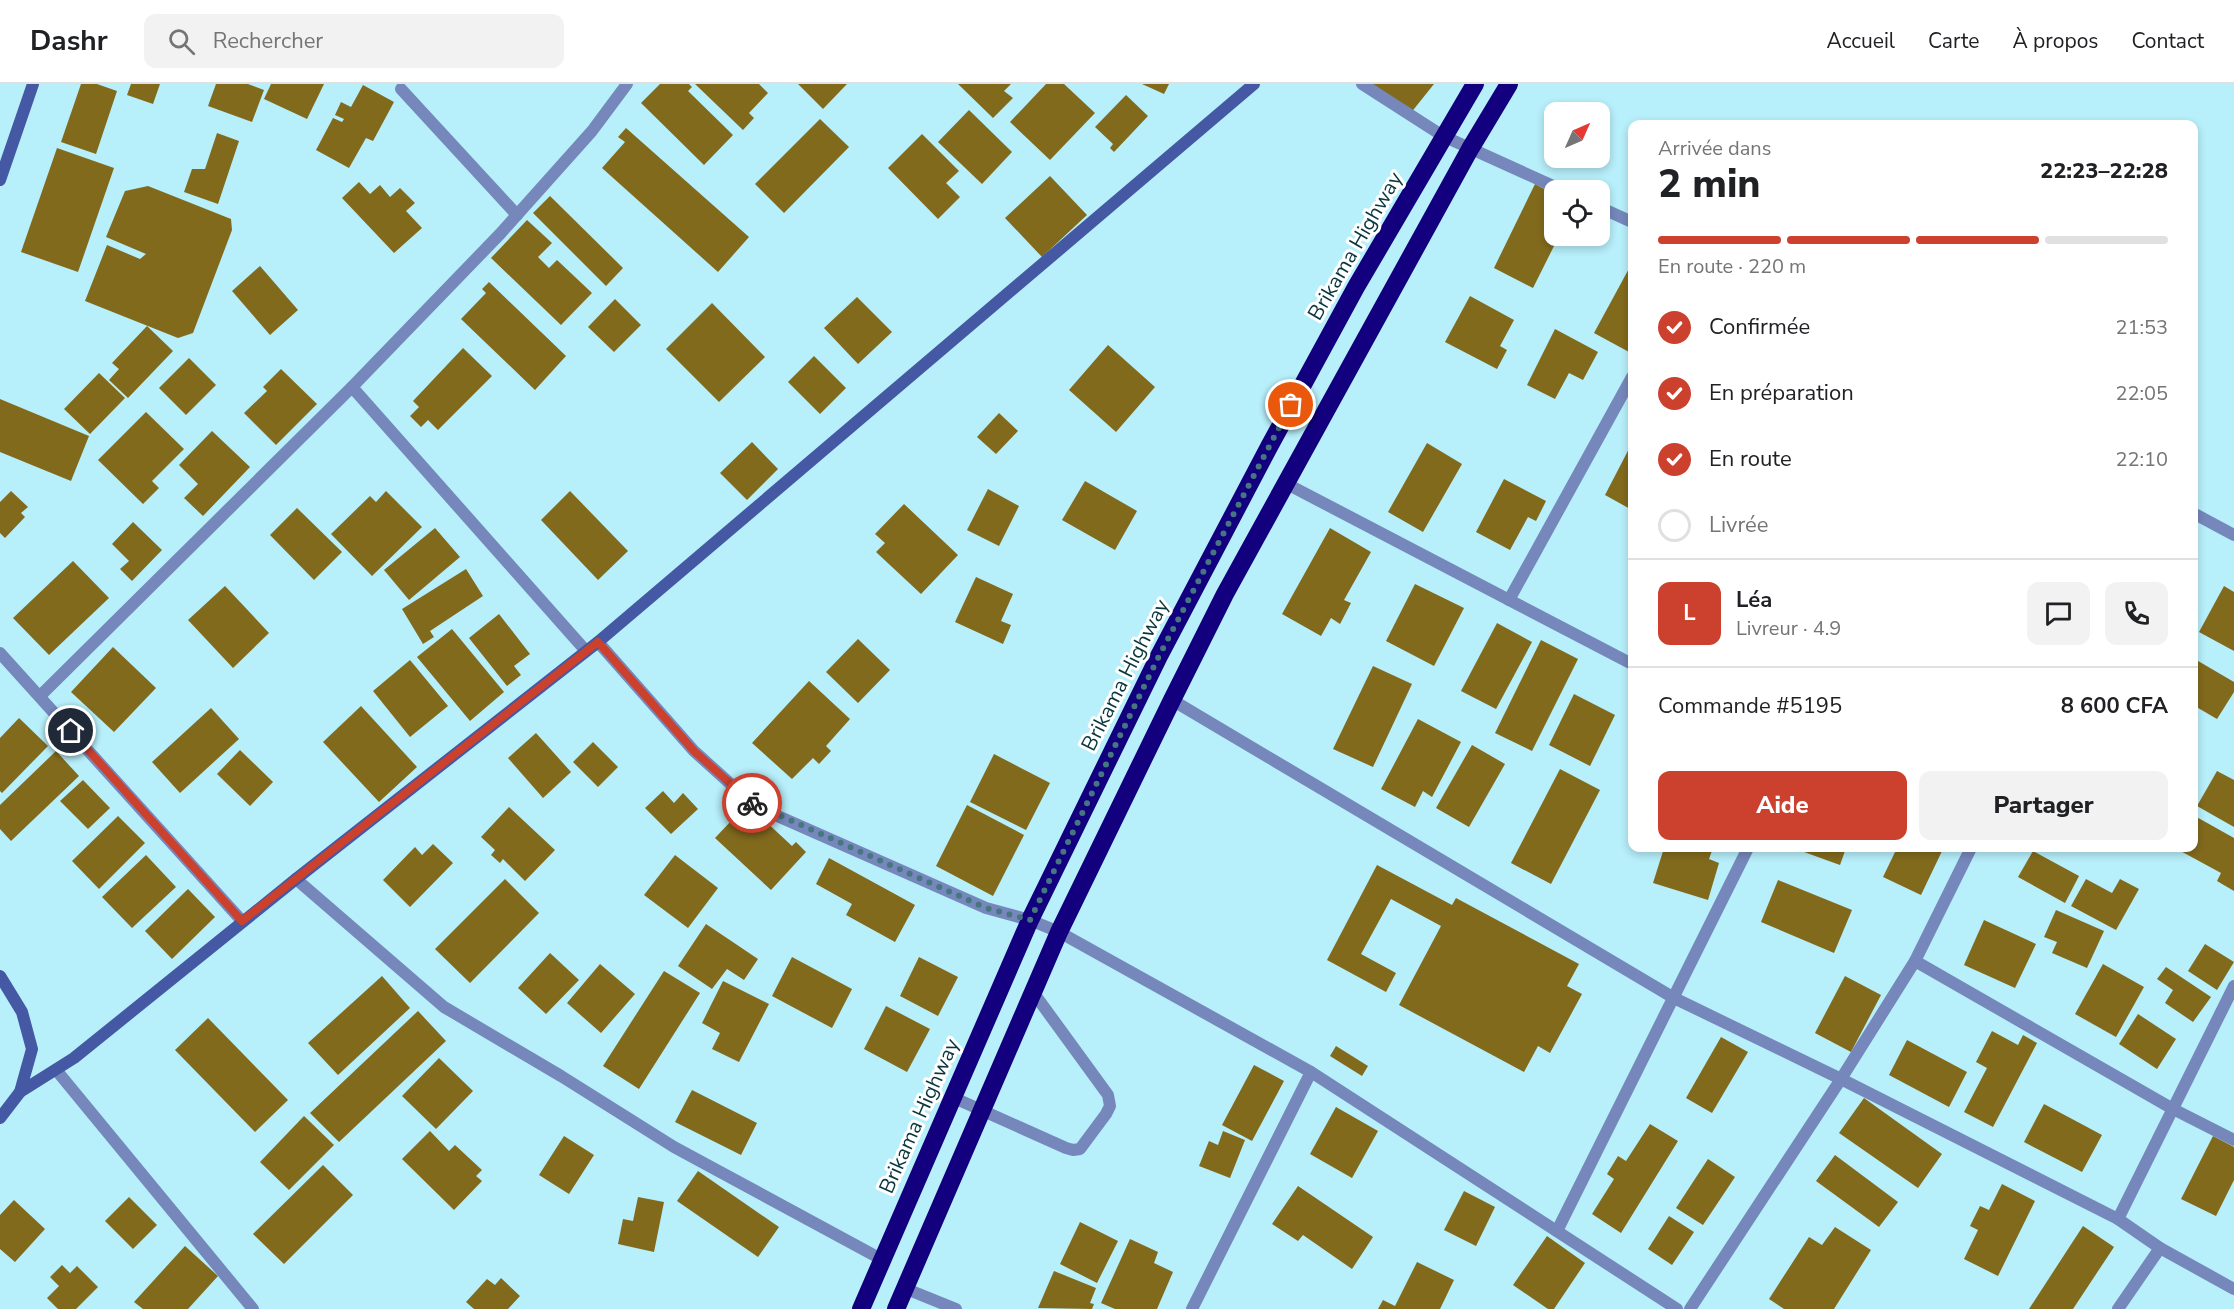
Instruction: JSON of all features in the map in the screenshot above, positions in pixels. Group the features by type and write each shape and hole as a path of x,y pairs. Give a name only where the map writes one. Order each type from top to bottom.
{"highway":[{"name":"Brikama Highway","path":"861,1309 1030,920 1159,656 1356,287 1475,84"},
{"path":"896,1309 1059,932 1225,594 1470,149 1509,84"}],"street":[{"path":"0,180 33,84"},
{"path":"40,696 352,387 517,215 592,131 627,84"},
{"path":"20,1092 57,1071 242,921 598,642 1254,84"},
{"path":"1362,84 1443,136 1544,182"},
{"path":"401,89 517,215"},
{"path":"1610,212 1628,220"},
{"path":"1509,600 1628,384"},
{"path":"352,387 586,651"},
{"path":"1287,484 1628,662"},
{"path":"2198,516 2234,535"},
{"path":"598,642 694,751 755,806 986,908 1030,920 1059,932 1311,1072 1677,1309"},
{"path":"0,653 242,921"},
{"path":"1172,700 1674,998 1841,1079 2118,1220 2160,1248 2234,1289"},
{"path":"1557,1231 1746,852"},
{"path":"1690,1309 1841,1079 1915,961 1969,852"},
{"path":"296,879 444,1007 561,1076 674,1147 881,1259"},
{"path":"1915,961 2173,1109 2234,1140"},
{"path":"0,976 22,1012 32,1049 20,1092 0,1118"},
{"path":"2118,1220 2234,986"},
{"path":"952,1097 1073,1150 1080,1149 1106,1114 1110,1106 1108,1095 1033,992"},
{"path":"57,1071 253,1309"},
{"path":"1192,1309 1311,1072"},
{"path":"2118,1309 2160,1248"},
{"path":"904,1288 956,1309"}],"building":[{"path":"81,84 97,84 117,91 96,154 61,142"},
{"path":"131,84 160,84 153,104 127,95"},
{"path":"216,84 248,84 264,90 252,122 208,106"},
{"path":"271,84 324,84 307,119 264,99"},
{"path":"660,84 689,84 692,87 688,91 733,135 704,165 641,103"},
{"path":"695,84 759,84 768,93 749,113 754,118 743,130"},
{"path":"798,84 847,84 823,109"},
{"path":"958,84 1011,84 1004,91 1013,98 993,118"},
{"path":"1046,84 1064,84 1095,113 1050,160 1010,122"},
{"path":"1142,84 1169,84 1164,94"},
{"path":"1372,84 1434,84 1410,114"},
{"path":"363,85 394,102 373,141 366,138 349,168 316,150 333,118 342,122 344,119 335,115 341,102 351,107"},
{"path":"1126,95 1148,116 1114,152 1110,148 1113,144 1095,127"},
{"path":"969,110 1012,152 982,184 938,142"},
{"path":"820,119 849,147 784,213 755,184"},
{"path":"626,128 749,237 718,272 602,168 625,142 618,137"},
{"path":"217,133 239,141 218,204 184,192 192,169 205,169"},
{"path":"922,134 959,171 946,183 960,197 938,219 888,168"},
{"path":"57,148 114,168 78,272 21,252"},
{"path":"1050,176 1087,215 1042,257 1005,218"},
{"path":"359,182 370,194 380,185 390,197 400,188 415,203 406,211 422,228 394,253 342,198"},
{"path":"1535,184 1544,189 1544,246 1554,246 1533,288 1494,268"},
{"path":"148,186 231,219 232,230 193,333 178,338 85,301 107,245 140,259 146,254 106,237 125,191"},
{"path":"550,196 623,268 606,286 533,213"},
{"path":"527,220 552,243 538,257 549,268 557,260 592,293 561,325 491,258"},
{"path":"260,266 298,310 270,335 232,291"},
{"path":"1628,270 1628,351 1594,333"},
{"path":"489,282 566,356 535,390 461,319 486,293 482,289"},
{"path":"1470,296 1514,320 1500,346 1507,350 1497,369 1445,342"},
{"path":"857,297 892,332 858,364 824,328"},
{"path":"615,299 641,325 614,352 588,327"},
{"path":"712,303 765,357 719,402 666,349"},
{"path":"147,326 173,351 128,398 109,380 119,369 112,363"},
{"path":"1555,329 1598,352 1583,380 1569,373 1555,399 1527,385"},
{"path":"1108,345 1155,387 1116,432 1069,390"},
{"path":"463,348 492,376 438,430 428,420 421,427 410,416 419,407 413,401"},
{"path":"814,356 846,388 820,414 788,382"},
{"path":"189,358 216,385 186,415 159,388"},
{"path":"281,369 317,404 276,445 244,413 267,391 263,387"},
{"path":"99,373 125,398 90,434 64,409"},
{"path":"0,399 89,436 71,481 0,452"},
{"path":"146,412 184,449 152,481 159,488 143,504 98,460"},
{"path":"999,413 1018,431 996,454 977,437"},
{"path":"212,431 250,467 203,516 184,498 198,484 179,465"},
{"path":"752,442 778,469 747,500 720,473"},
{"path":"1427,443 1462,464 1423,532 1388,512"},
{"path":"1628,451 1628,508 1605,495"},
{"path":"1504,479 1546,501 1536,521 1528,517 1510,550 1476,532"},
{"path":"1085,481 1137,511 1115,550 1062,520"},
{"path":"988,489 1019,506 999,546 967,530"},
{"path":"11,491 28,507 21,513 25,517 5,538 0,533 0,502"},
{"path":"386,491 422,527 372,576 331,534 370,496 376,502"},
{"path":"570,491 628,551 598,580 541,520"},
{"path":"904,504 958,555 921,594 876,552 885,543 875,534"},
{"path":"297,508 342,552 314,580 270,535"},
{"path":"133,522 162,550 132,581 120,569 129,561 112,544"},
{"path":"435,528 460,557 409,600 384,570"},
{"path":"1330,528 1371,552 1344,600 1351,603 1340,624 1331,618 1321,636 1282,614"},
{"path":"73,561 109,598 49,655 13,618"},
{"path":"466,569 483,596 430,631 434,637 423,644 402,609"},
{"path":"976,577 1013,594 1001,621 1011,625 1003,644 955,622"},
{"path":"1415,584 1464,608 1434,666 1386,641"},
{"path":"225,586 269,633 233,668 188,620"},
{"path":"2224,586 2234,592 2234,651 2199,632"},
{"path":"499,614 530,654 514,666 521,675 507,686 469,638"},
{"path":"1497,623 1532,642 1496,709 1461,691"},
{"path":"452,629 504,692 470,721 417,657"},
{"path":"858,639 890,670 858,703 826,672"},
{"path":"1541,640 1578,659 1532,751 1495,733"},
{"path":"113,647 156,688 114,732 71,692"},
{"path":"410,660 448,706 410,737 373,691"},
{"path":"2198,661 2234,682 2234,692 2217,719 2198,708"},
{"path":"1373,666 1412,684 1373,767 1333,749"},
{"path":"809,681 850,719 826,746 831,751 819,764 813,758 792,779 752,743"},
{"path":"1574,694 1615,715 1590,766 1549,745"},
{"path":"361,706 417,767 379,802 323,742"},
{"path":"211,708 239,739 180,793 152,762"},
{"path":"19,718 48,746 2,793 0,791 0,738"},
{"path":"1418,719 1461,742 1432,797 1423,791 1415,807 1381,789"},
{"path":"536,733 571,772 543,798 508,758"},
{"path":"593,742 618,767 598,787 573,762"},
{"path":"1472,745 1505,764 1469,827 1436,808"},
{"path":"240,750 273,782 250,806 217,774"},
{"path":"56,751 79,776 11,841 0,829 0,805"},
{"path":"994,754 1050,783 1026,830 970,802"},
{"path":"1560,769 1600,790 1551,884 1511,863"},
{"path":"2217,771 2234,780 2234,827 2198,807"},
{"path":"83,780 110,808 88,829 60,801"},
{"path":"663,791 674,803 683,793 698,809 671,834 645,808"},
{"path":"747,804 792,846 796,842 806,852 771,890 715,838"},
{"path":"967,805 1024,835 993,896 936,866"},
{"path":"509,807 555,850 525,881 503,859 500,863 491,855 495,850 481,837"},
{"path":"118,816 145,843 99,889 72,861"},
{"path":"2198,818 2234,838 2234,891 2217,881 2221,873 2182,852 2198,852"},
{"path":"433,844 453,863 410,907 383,880 415,847 422,855"},
{"path":"1663,852 1712,852 1709,859 1719,863 1708,900 1653,883"},
{"path":"1804,852 1845,852 1840,865"},
{"path":"1895,852 1942,852 1921,895 1883,877"},
{"path":"2032,852 2079,876 2065,903 2018,877"},
{"path":"146,855 176,887 132,928 102,897"},
{"path":"675,855 718,888 688,928 644,895"},
{"path":"829,858 915,905 895,942 846,915 852,904 816,884"},
{"path":"1377,865 1452,905 1456,898 1579,964 1567,986 1582,994 1550,1053 1538,1046 1524,1072 1399,1005 1441,926 1391,899 1361,954 1396,973 1386,992 1327,960"},
{"path":"505,879 539,913 470,983 435,949"},
{"path":"2086,879 2112,893 2120,879 2139,889 2116,930 2071,906"},
{"path":"1778,880 1852,910 1834,953 1761,922"},
{"path":"188,889 215,917 172,959 145,931"},
{"path":"2056,910 2104,931 2087,968 2052,953 2057,942 2044,937"},
{"path":"1984,920 2036,944 2015,988 1964,965"},
{"path":"706,924 758,959 744,980 727,969 712,989 678,966"},
{"path":"2205,944 2234,962 2217,990 2188,971"},
{"path":"550,953 579,980 546,1014 518,988"},
{"path":"792,957 852,989 832,1028 772,996"},
{"path":"919,957 958,977 938,1016 900,996"},
{"path":"600,964 635,994 601,1033 567,1003"},
{"path":"2103,964 2144,987 2116,1037 2075,1014"},
{"path":"2166,967 2211,997 2193,1022 2165,1003 2173,990 2157,979"},
{"path":"664,971 700,993 639,1089 603,1066"},
{"path":"382,976 410,1008 338,1075 308,1043"},
{"path":"1845,976 1881,995 1851,1052 1815,1033"},
{"path":"723,981 769,1004 739,1062 712,1049 720,1033 702,1023"},
{"path":"886,1006 930,1029 907,1072 864,1049"},
{"path":"418,1011 446,1041 339,1142 310,1113"},
{"path":"2138,1014 2176,1039 2157,1069 2119,1044"},
{"path":"208,1018 288,1100 255,1132 175,1050"},
{"path":"1992,1031 2018,1045 2023,1035 2037,1043 1993,1127 1964,1112 1987,1068 1976,1062"},
{"path":"1721,1037 1748,1052 1712,1113 1686,1098"},
{"path":"1907,1040 1967,1072 1949,1107 1889,1075"},
{"path":"1336,1046 1368,1066 1362,1076 1330,1056"},
{"path":"439,1058 473,1091 436,1129 402,1096"},
{"path":"1254,1065 1284,1081 1252,1141 1222,1125"},
{"path":"692,1090 757,1123 741,1155 675,1122"},
{"path":"1864,1098 1942,1154 1918,1188 1839,1133"},
{"path":"2044,1104 2102,1135 2082,1172 2024,1142"},
{"path":"1336,1107 1378,1131 1352,1178 1310,1154"},
{"path":"304,1116 334,1145 289,1190 260,1162"},
{"path":"1650,1124 1678,1141 1621,1233 1592,1214 1614,1179 1607,1174 1618,1156 1626,1161"},
{"path":"430,1131 449,1151 455,1145 482,1170 476,1176 482,1181 454,1210 402,1159"},
{"path":"1223,1131 1245,1140 1230,1178 1199,1166 1209,1141 1218,1145"},
{"path":"564,1136 594,1155 569,1194 539,1175"},
{"path":"2213,1136 2234,1147 2234,1180 2216,1216 2181,1199"},
{"path":"1835,1155 1898,1202 1879,1227 1816,1181"},
{"path":"1708,1159 1735,1177 1703,1225 1676,1208"},
{"path":"323,1165 353,1195 284,1264 253,1234"},
{"path":"698,1171 779,1227 758,1257 677,1201"},
{"path":"2002,1184 2035,1201 1998,1276 1964,1259 1978,1230 1970,1226 1980,1206 1989,1210"},
{"path":"1298,1186 1373,1237 1352,1269 1303,1235 1298,1241 1272,1224"},
{"path":"1464,1191 1495,1207 1476,1246 1444,1230"},
{"path":"129,1197 157,1225 133,1249 105,1221"},
{"path":"638,1197 664,1202 654,1252 618,1244 623,1219 633,1221"},
{"path":"14,1200 45,1229 15,1262 0,1249 0,1215"},
{"path":"1669,1216 1694,1232 1672,1265 1648,1249"},
{"path":"1080,1222 1118,1241 1097,1283 1060,1264"},
{"path":"2083,1226 2114,1247 2073,1309 2029,1309"},
{"path":"1835,1227 1871,1250 1834,1309 1784,1309 1769,1299 1809,1237 1822,1245"},
{"path":"1547,1236 1585,1263 1554,1309 1548,1309 1513,1285"},
{"path":"1130,1239 1158,1252 1154,1263 1173,1272 1157,1309 1115,1309 1101,1303"},
{"path":"185,1246 218,1276 188,1309 143,1309 134,1302"},
{"path":"1417,1262 1454,1280 1440,1309 1378,1309 1383,1300 1395,1306"},
{"path":"62,1265 70,1273 77,1266 98,1287 76,1309 58,1309 47,1298 59,1286 50,1277"},
{"path":"1054,1271 1096,1288 1090,1303 1094,1304 1092,1309 1038,1308"},
{"path":"501,1278 520,1296 508,1309 474,1309 466,1302 487,1279 495,1285"}],"way so far":[{"path":"752,803 986,908 1030,920 1159,656 1291,405"}],"route":[{"path":"71,731 242,921 598,642 694,751 752,803"}]}
